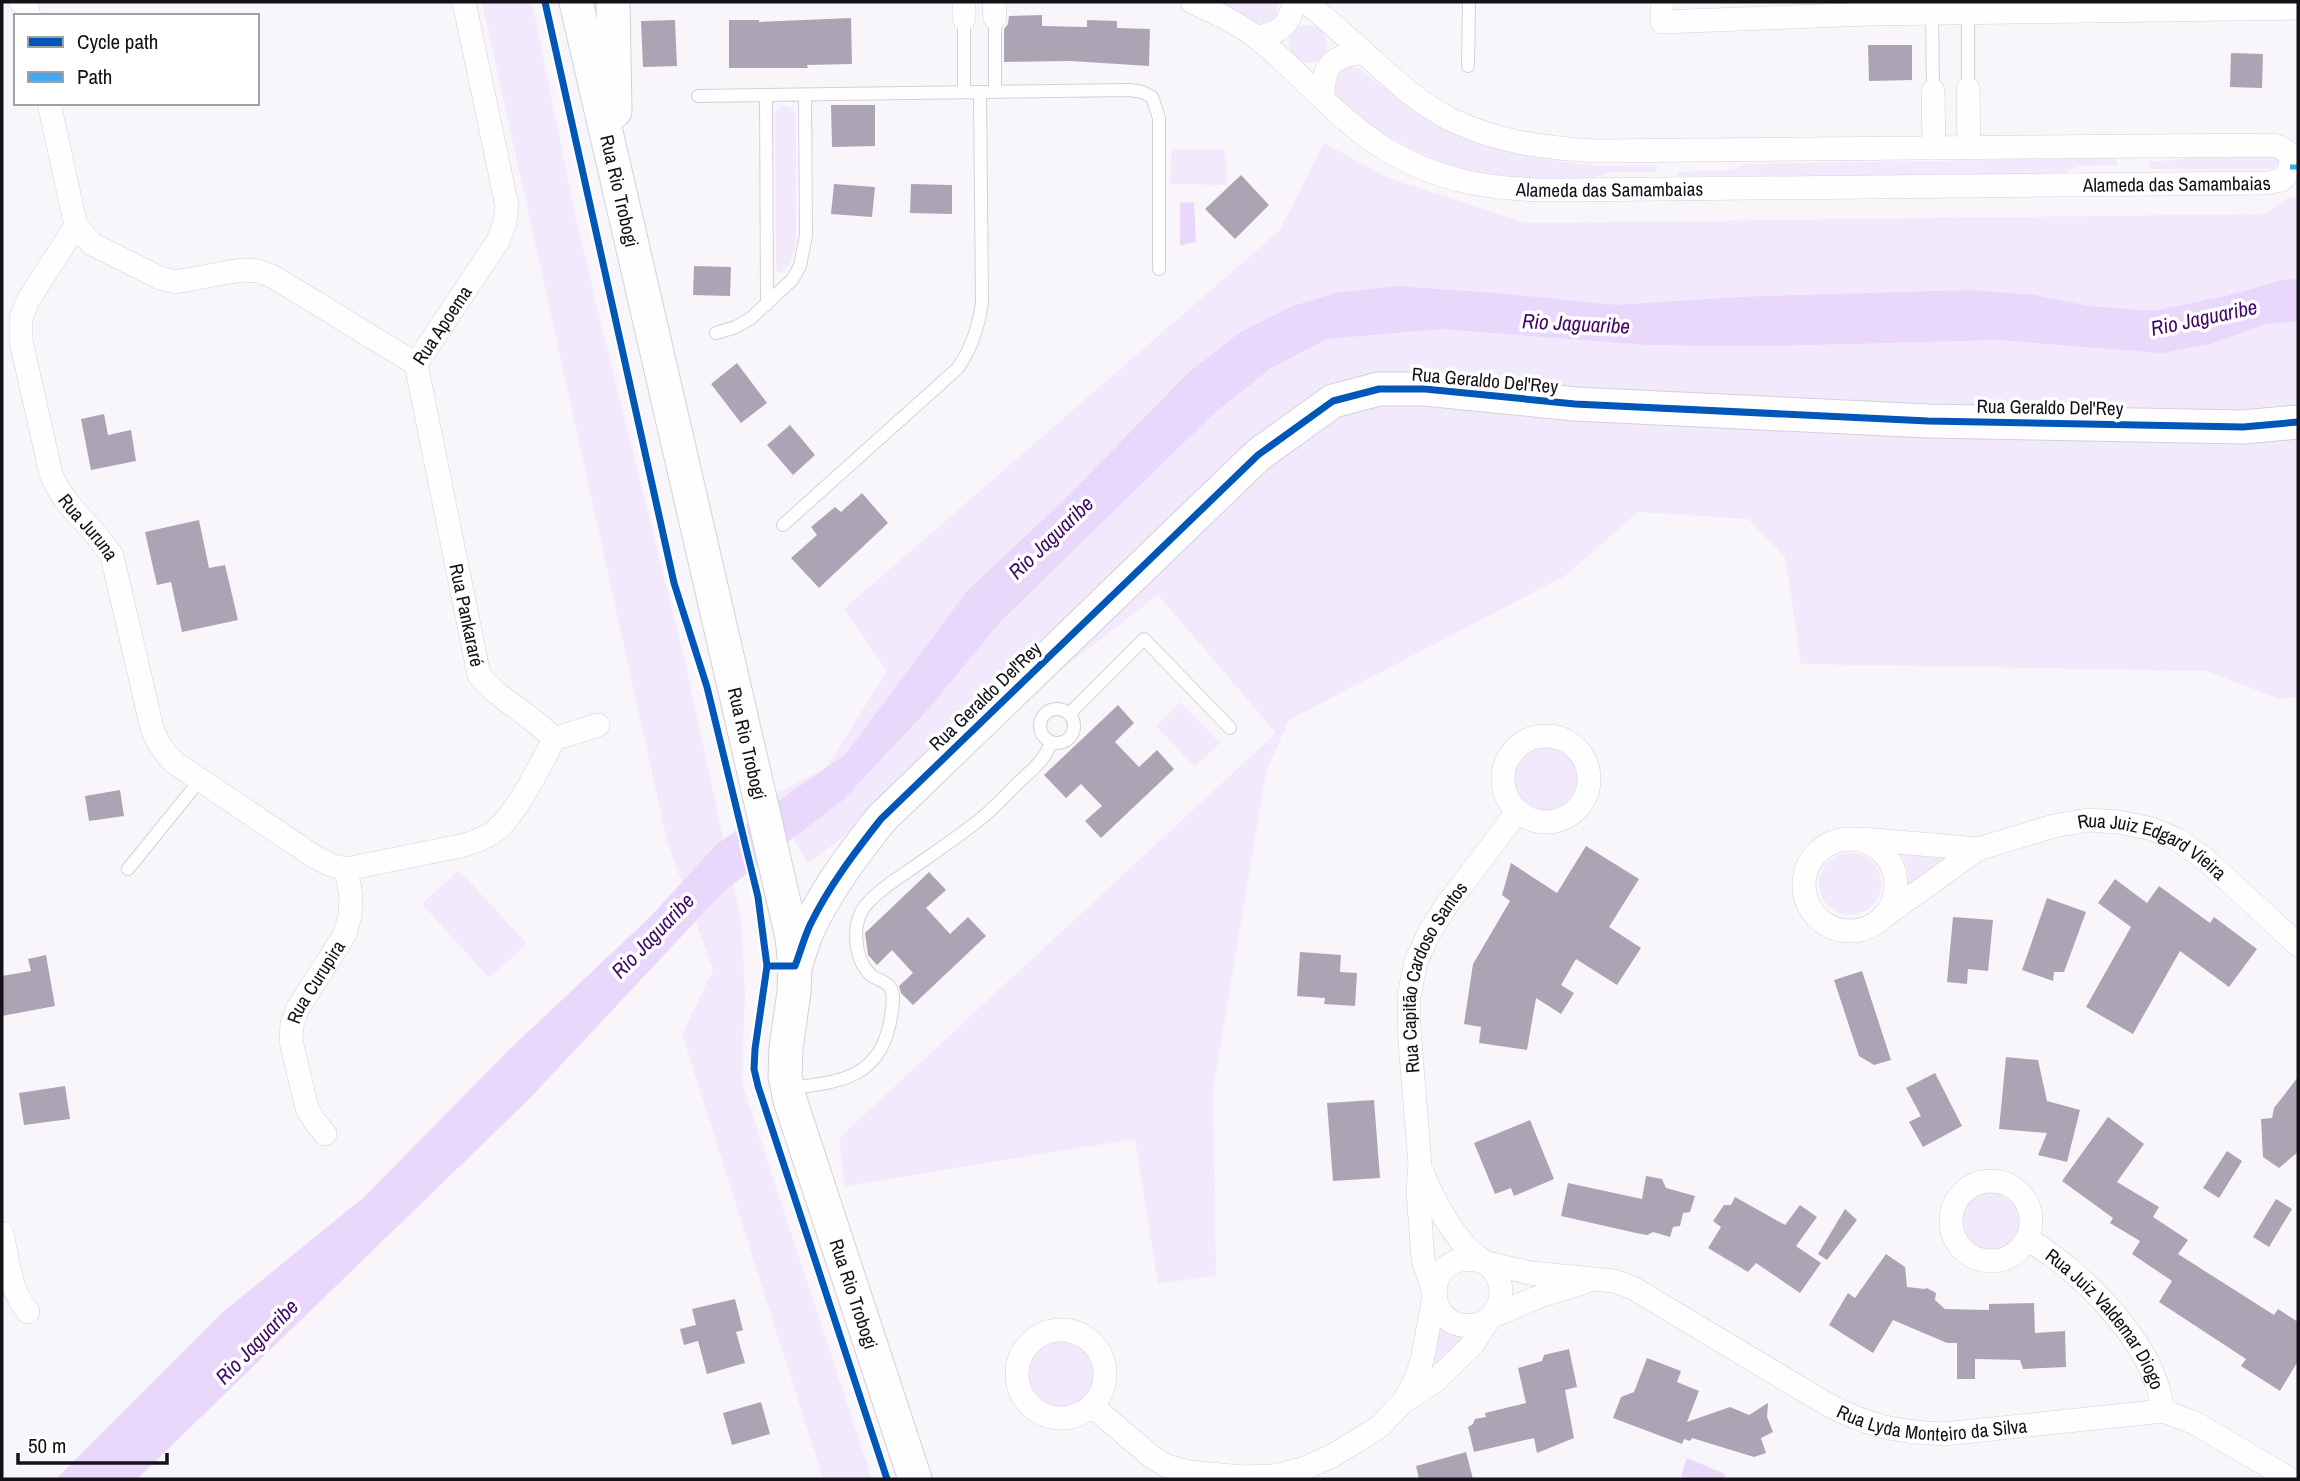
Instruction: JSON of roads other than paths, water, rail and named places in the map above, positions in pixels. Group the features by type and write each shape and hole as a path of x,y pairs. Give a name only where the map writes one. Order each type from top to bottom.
{"main road":[{"name":"Rua Rio Trobogi","path":"576,2 792,937 794,992 785,1076 915,1479"},
{"path":"613,2 617,180"},
{"name":"Rua Geraldo Del'Rey","path":"795,966 809,926 827,893 881,818 1258,455 1333,401 1379,389 1425,388 1575,404 1928,421 2243,427 2298,422"}],"street":[{"name":"Rua Apoema","path":"76,226 92,244 160,278 175,282 241,270 258,271 272,276 416,364 498,241 508,206 464,2"},
{"name":"Alameda das Samambaias","path":"1192,2 1256,37 1373,141 1403,159 1461,182 1493,187 1531,190 2274,183 2282,180 2294,167 2287,151 2280,146 1665,151 1556,149 1518,143 1483,133 1450,119 1419,100 1392,80 1306,2"},
{"path":"1256,37 1270,35 1282,29 1289,19 1294,2"},
{"path":"1662,12 2286,6"},
{"path":"1323,98 1326,71 1331,62 1338,57 1364,52"},
{"path":"1969,89 1969,148"},
{"path":"1933,91 1934,148"},
{"path":"49,105 76,226"},
{"path":"2133,147 2133,184"},
{"path":"1664,188 1665,151"},
{"name":"Rua Juruna","path":"76,226 28,300 21,318 21,341 51,474 58,492 103,541 112,556 156,741 175,764 315,857 346,869"},
{"name":"Rua Pankararé","path":"416,364 479,675 489,687 534,720 554,739"},
{"path":"346,869 465,845 481,839 496,830 508,818 554,739 598,725"},
{"name":"Rua Capitão Cardoso Santos","path":"1434,1294 1423,1259 1409,996 1416,961 1429,933 1517,811"},
{"name":"Rua Juiz Edgard Vieira","path":"1978,849 1843,839 1829,844 1814,858 1805,878 1809,906 1830,926 1843,930 1858,930 1871,926 1978,849 2054,826 2088,820 2119,821 2152,829 2178,840 2205,859 2298,946"},
{"path":"1857,839 1873,845 1886,856 1894,870 1896,887 1892,903 1883,917"},
{"name":"Rua Curupira","path":"325,1134 307,1108 291,1041 292,1024 298,1008 345,934 351,896 346,869"},
{"name":"Rua Capitão Cardoso Santos","path":"1420,1165 1438,1209 1466,1247 1482,1262"},
{"path":"2,1233 14,1287 19,1301 28,1312"},
{"name":"Rua Juiz Valdemar Diogo","path":"2027,1239 2052,1253 2072,1270 2114,1314 2151,1370 2163,1411"},
{"path":"1092,1406 1152,1457 1167,1466 1189,1472 1242,1477 1275,1476 1303,1469 1332,1457 1378,1427 1403,1402 1434,1382 1474,1344 1497,1308 1501,1287 1492,1269 1482,1262 1469,1258 1458,1260 1449,1264 1436,1282 1423,1356 1417,1377 1403,1402"},
{"name":"Rua Lyda Monteiro da Silva","path":"1482,1262 1530,1273 1614,1281 1633,1288 1825,1403 1853,1418 1882,1427 1915,1433 1944,1434 2163,1411 2194,1423 2290,1479"},
{"name":"Rua Lyda Monteiro da Silva","path":"1490,1317 1543,1295 1593,1280"},
{"path":"1434,1294 1445,1317 1455,1323 1466,1326 1478,1324 1490,1317"}],"lane":[{"path":"1468,66 1469,2"},
{"path":"1968,7 1969,89"},
{"path":"1932,8 1933,91"},
{"path":"964,10 964,92"},
{"path":"994,10 995,92"},
{"path":"698,96 1130,90 1142,92 1152,97 1159,118 1159,269"},
{"path":"783,525 958,368 970,349 979,325 982,303 980,92"},
{"path":"716,332 736,327 751,318 792,279 800,266 804,250 805,95"},
{"path":"766,96 767,304"},
{"path":"1069,713 1144,639 1230,728"},
{"path":"1057,709 1069,713 1074,726 1069,738 1057,743 1051,742 1041,733 1041,719 1045,714 1057,709"},
{"path":"788,1088 850,1077 864,1070 882,1049 890,1025 893,996 889,985 869,974 858,956 855,937 863,908 984,816 1036,766 1048,751 1051,742"},
{"path":"128,869 200,780"}],"water":[{"path":"1194,202 1196,242 1180,245 1180,203"},
{"name":"Rio Jaguaribe","path":"2298,278 2298,321 2267,324 2210,344 2162,353 1998,340 1765,346 1648,345 1441,329 1327,339 1271,368 1211,416 1000,622 931,706 844,799 723,892 530,1098 137,1479 56,1479 223,1312 364,1197 515,1044 649,918 717,844 846,754 967,591 1064,500 1187,374 1239,333 1293,306 1335,293 1394,286 1617,305 1738,297 1970,290 2034,295 2089,306 2153,311"},
{"path":"1687,1458 1725,1474 1724,1479 1690,1479 1681,1476"}]}
